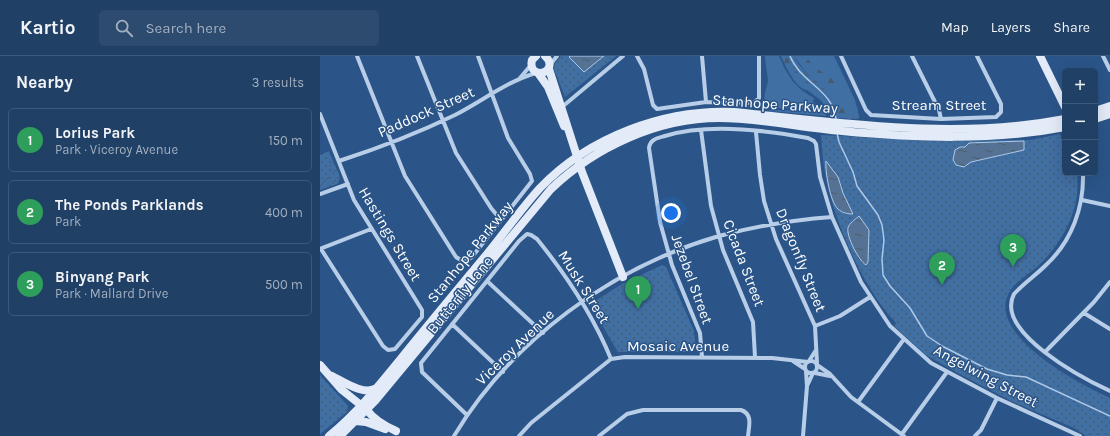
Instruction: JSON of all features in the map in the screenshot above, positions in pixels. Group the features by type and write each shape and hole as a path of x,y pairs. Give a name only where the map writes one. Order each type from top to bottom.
{"main road":[{"path":"547,56 570,136 623,277"},
{"path":"1040,56 1064,104"},
{"path":"533,59 532,69 548,87 561,122 570,136"},
{"path":"537,73 543,73 549,67"},
{"path":"1098,110 1110,106"},
{"path":"1098,118 1110,114"},
{"name":"Stanhope Parkway","path":"340,436 356,421 377,388 541,188 579,161 641,133 665,125 690,120 730,118 939,136 995,135 1035,132 1062,128"},
{"name":"Stanhope Parkway","path":"841,127 950,129 1007,127 1062,119"},
{"name":"Stanhope Parkway","path":"329,436 364,408 534,207 579,161"},
{"path":"322,368 359,388 370,391 377,388"},
{"path":"322,368 342,390 371,415 384,425 403,436"},
{"path":"356,421 396,431"}],"street":[{"path":"357,56 405,176 459,261 464,262 470,259 531,184 532,179 508,138 478,56"},
{"path":"417,56 456,153 491,208 501,220"},
{"path":"549,67 557,56"},
{"path":"562,107 623,56"},
{"path":"637,56 644,69 652,103 656,109 706,102 756,102 759,98 759,56"},
{"path":"702,56 706,102"},
{"name":"Stream Street","path":"841,56 868,114 941,119 993,117 1001,112 1001,104 977,56"},
{"path":"912,56 941,112 941,119"},
{"path":"1103,56 1110,70"},
{"name":"Paddock Street","path":"519,79 533,59"},
{"name":"Paddock Street","path":"339,161 392,142 444,120 493,95 519,79 537,73"},
{"name":"Hastings Street","path":"320,114 354,200 423,312 422,317 395,349 388,350 383,346 320,249"},
{"path":"701,130 725,128 756,132"},
{"name":"Jezebel Street","path":"701,130 681,132 655,139 649,148 660,222 676,277 700,333 702,357"},
{"name":"Cicada Street","path":"701,130 708,194 719,236 753,322 755,357"},
{"name":"Angelwing Street","path":"756,132 808,138 814,141 817,150 820,177 832,217 860,282 886,321 925,359 997,398 1080,436"},
{"name":"Dragonfly Street","path":"756,132 761,186 771,224 815,326 817,364"},
{"path":"1083,176 1082,200 1076,220 1058,252 1046,265 1021,286 1012,297 1011,305 1015,319 1032,340 1045,352 1077,375 1110,391"},
{"path":"320,194 348,184"},
{"path":"1082,200 1110,206"},
{"name":"Viceroy Avenue","path":"454,436 467,415 503,372 543,333 582,302 623,277 669,254 719,236 771,224 832,217"},
{"path":"320,249 371,229"},
{"name":"Butterfly Lane","path":"467,415 424,374 420,368 421,363 519,241 528,234"},
{"name":"Musk Street","path":"528,234 534,237 545,249 582,302 611,359"},
{"path":"487,280 543,333"},
{"path":"1045,352 1084,313 1110,282"},
{"path":"815,326 840,316 870,298"},
{"path":"1084,313 1110,329"},
{"path":"452,324 503,372"},
{"path":"858,402 904,339"},
{"path":"803,436 807,386 805,370 808,361 816,350"},
{"name":"Mosaic Avenue","path":"519,436 531,423 611,359 625,357 755,357 808,361 817,364"},
{"name":"Mosaic Avenue","path":"793,361 805,370 814,373"},
{"path":"807,386 817,364 858,402 903,435 948,372"},
{"path":"814,373 830,376"},
{"path":"978,435 997,398"},
{"path":"598,436 627,414 643,410 741,410 747,413 750,419 748,436"}],"green space":[{"path":"561,56 616,56 565,97 554,69 554,65"},
{"path":"765,56 779,56 792,80 802,90 814,98 813,102 819,109 771,108 767,105 765,102 765,91 768,81"},
{"path":"781,56 787,56 791,63 829,103 833,117 829,116 823,102 795,81"},
{"path":"781,56 787,56 790,62 811,85 809,90 800,87 788,71"},
{"path":"787,56 794,56 807,74 824,88 834,102 839,118 833,117 831,105 827,99 797,72"},
{"path":"794,56 834,56 855,100 859,118 839,118 833,100"},
{"path":"794,56 806,56 813,66 834,80 834,87 839,91 838,98 847,94 851,104 842,118 838,114 834,101 834,95 829,94 805,71"},
{"path":"822,95 833,111 832,115 828,113 826,107 820,99 820,96"},
{"path":"772,100 802,103 791,107 773,105"},
{"path":"855,106 857,106 859,118 848,119 848,116"},
{"path":"769,110 825,111 826,116 770,111"},
{"path":"1060,134 1062,139 1062,176 1077,176 1078,186 1073,211 1063,235 1048,256 1010,291 1005,307 1010,324 1022,340 1039,356 1078,382 1110,398 1110,436 1086,436 1074,428 1011,401 926,355 894,326 896,323 873,293 852,255 836,215 830,196 823,162 821,135 928,141 1030,140"},
{"path":"329,151 340,179 337,184 320,190 320,155"},
{"path":"323,164 335,165 340,177 339,179 334,174 333,167"},
{"path":"329,176 330,180 338,180 337,182 320,188 320,184"},
{"path":"662,265 666,267 694,331 696,348 692,352 618,352 591,306 592,303 622,284"},
{"path":"320,375 348,406 347,412 320,434"}],"water":[{"path":"604,56 584,72 569,57"},
{"path":"1024,141 1024,150 971,162 964,167 956,165 953,160 955,150 960,147 965,147 969,143"},
{"path":"826,161 838,177 843,193 853,214 841,211 835,205 826,172"},
{"path":"859,216 869,230 868,262 866,265 860,259 854,248 848,232 850,224"}],"waterway":[{"path":"790,56 801,73 823,93 829,101 834,109 836,119"},
{"path":"837,133 839,142 853,172 857,186 878,215 882,225 884,240 882,259 883,275 890,286 910,308 927,336 942,346 987,369 1007,375 1026,377 1110,416"}],"place":[{"name":"Binyang Park","path":"1013,267"},
{"name":"The Ponds Parklands","path":"942,285"},
{"name":"Lorius Park","path":"638,309"}]}
